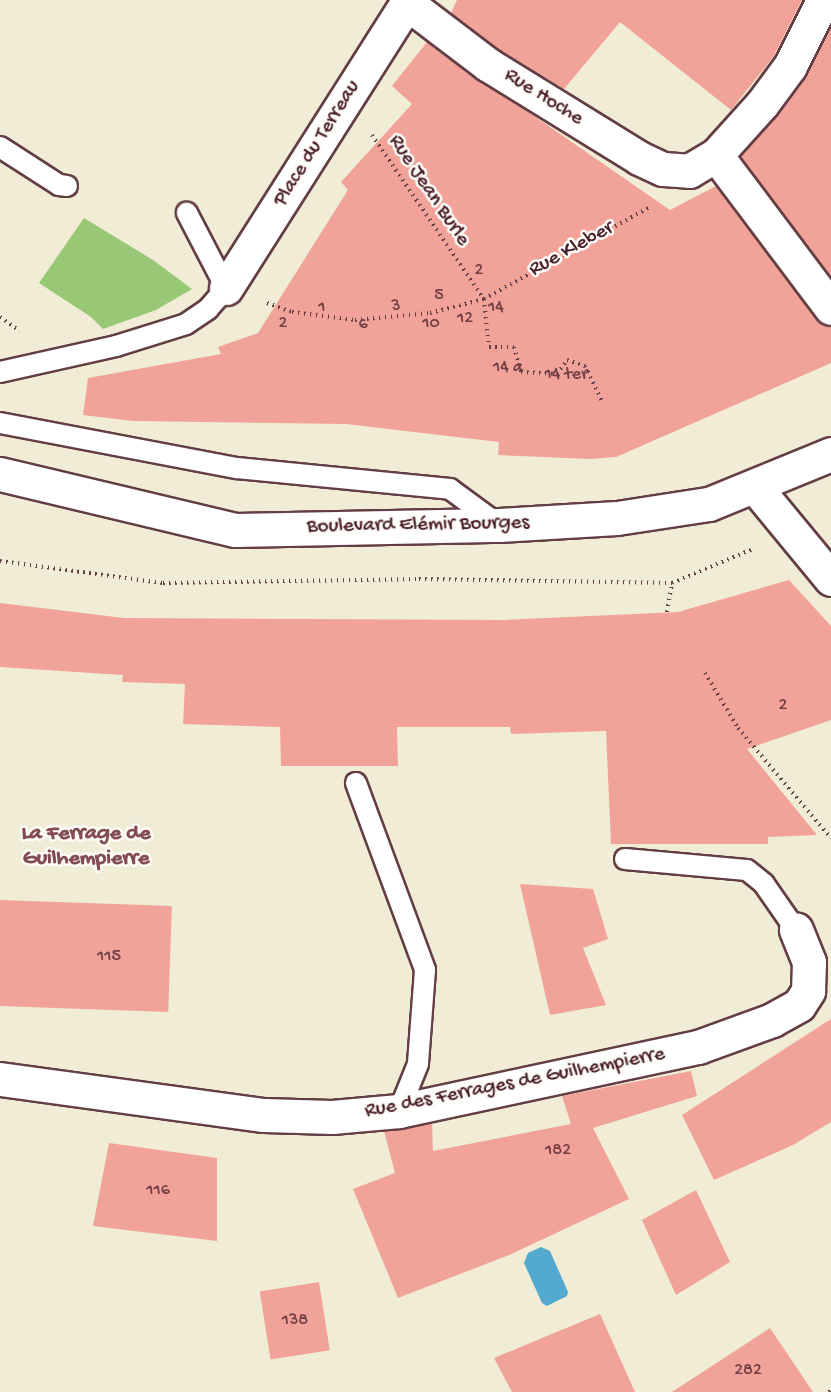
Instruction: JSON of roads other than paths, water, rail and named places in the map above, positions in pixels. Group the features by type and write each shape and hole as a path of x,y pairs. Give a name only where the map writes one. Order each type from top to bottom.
{"street":[{"path":"823,0 790,66 702,163 831,308"},
{"name":"Rue Hoche","path":"408,2 487,64 639,158 663,169 702,163"},
{"name":"Place du Terreau","path":"226,288 408,2"},
{"name":"Boulevard Elémir Bourges","path":"0,474 235,530 499,525 617,518 709,504 756,488 831,454"},
{"path":"756,488 779,519 831,579"},
{"name":"Rue des Ferrages de Guilhempierre","path":"0,1079 264,1115 332,1117 399,1111 698,1047 772,1020 799,1005 808,991 809,962 796,930"}],"lane":[{"path":"0,147 58,185 68,186"},
{"path":"0,372 116,346 186,324 208,309 226,288 187,213"},
{"path":"0,423 237,468 450,489 499,525"},
{"path":"356,783 425,970 418,1064 399,1111"},
{"path":"625,859 747,870 764,884 796,930"}],"water":[{"path":"541,1247 550,1251 568,1292 567,1296 547,1306 542,1303 524,1263 528,1253"}],"district":[{"name":"La Ferrage de Guilhempierre","path":"86,846"}]}
